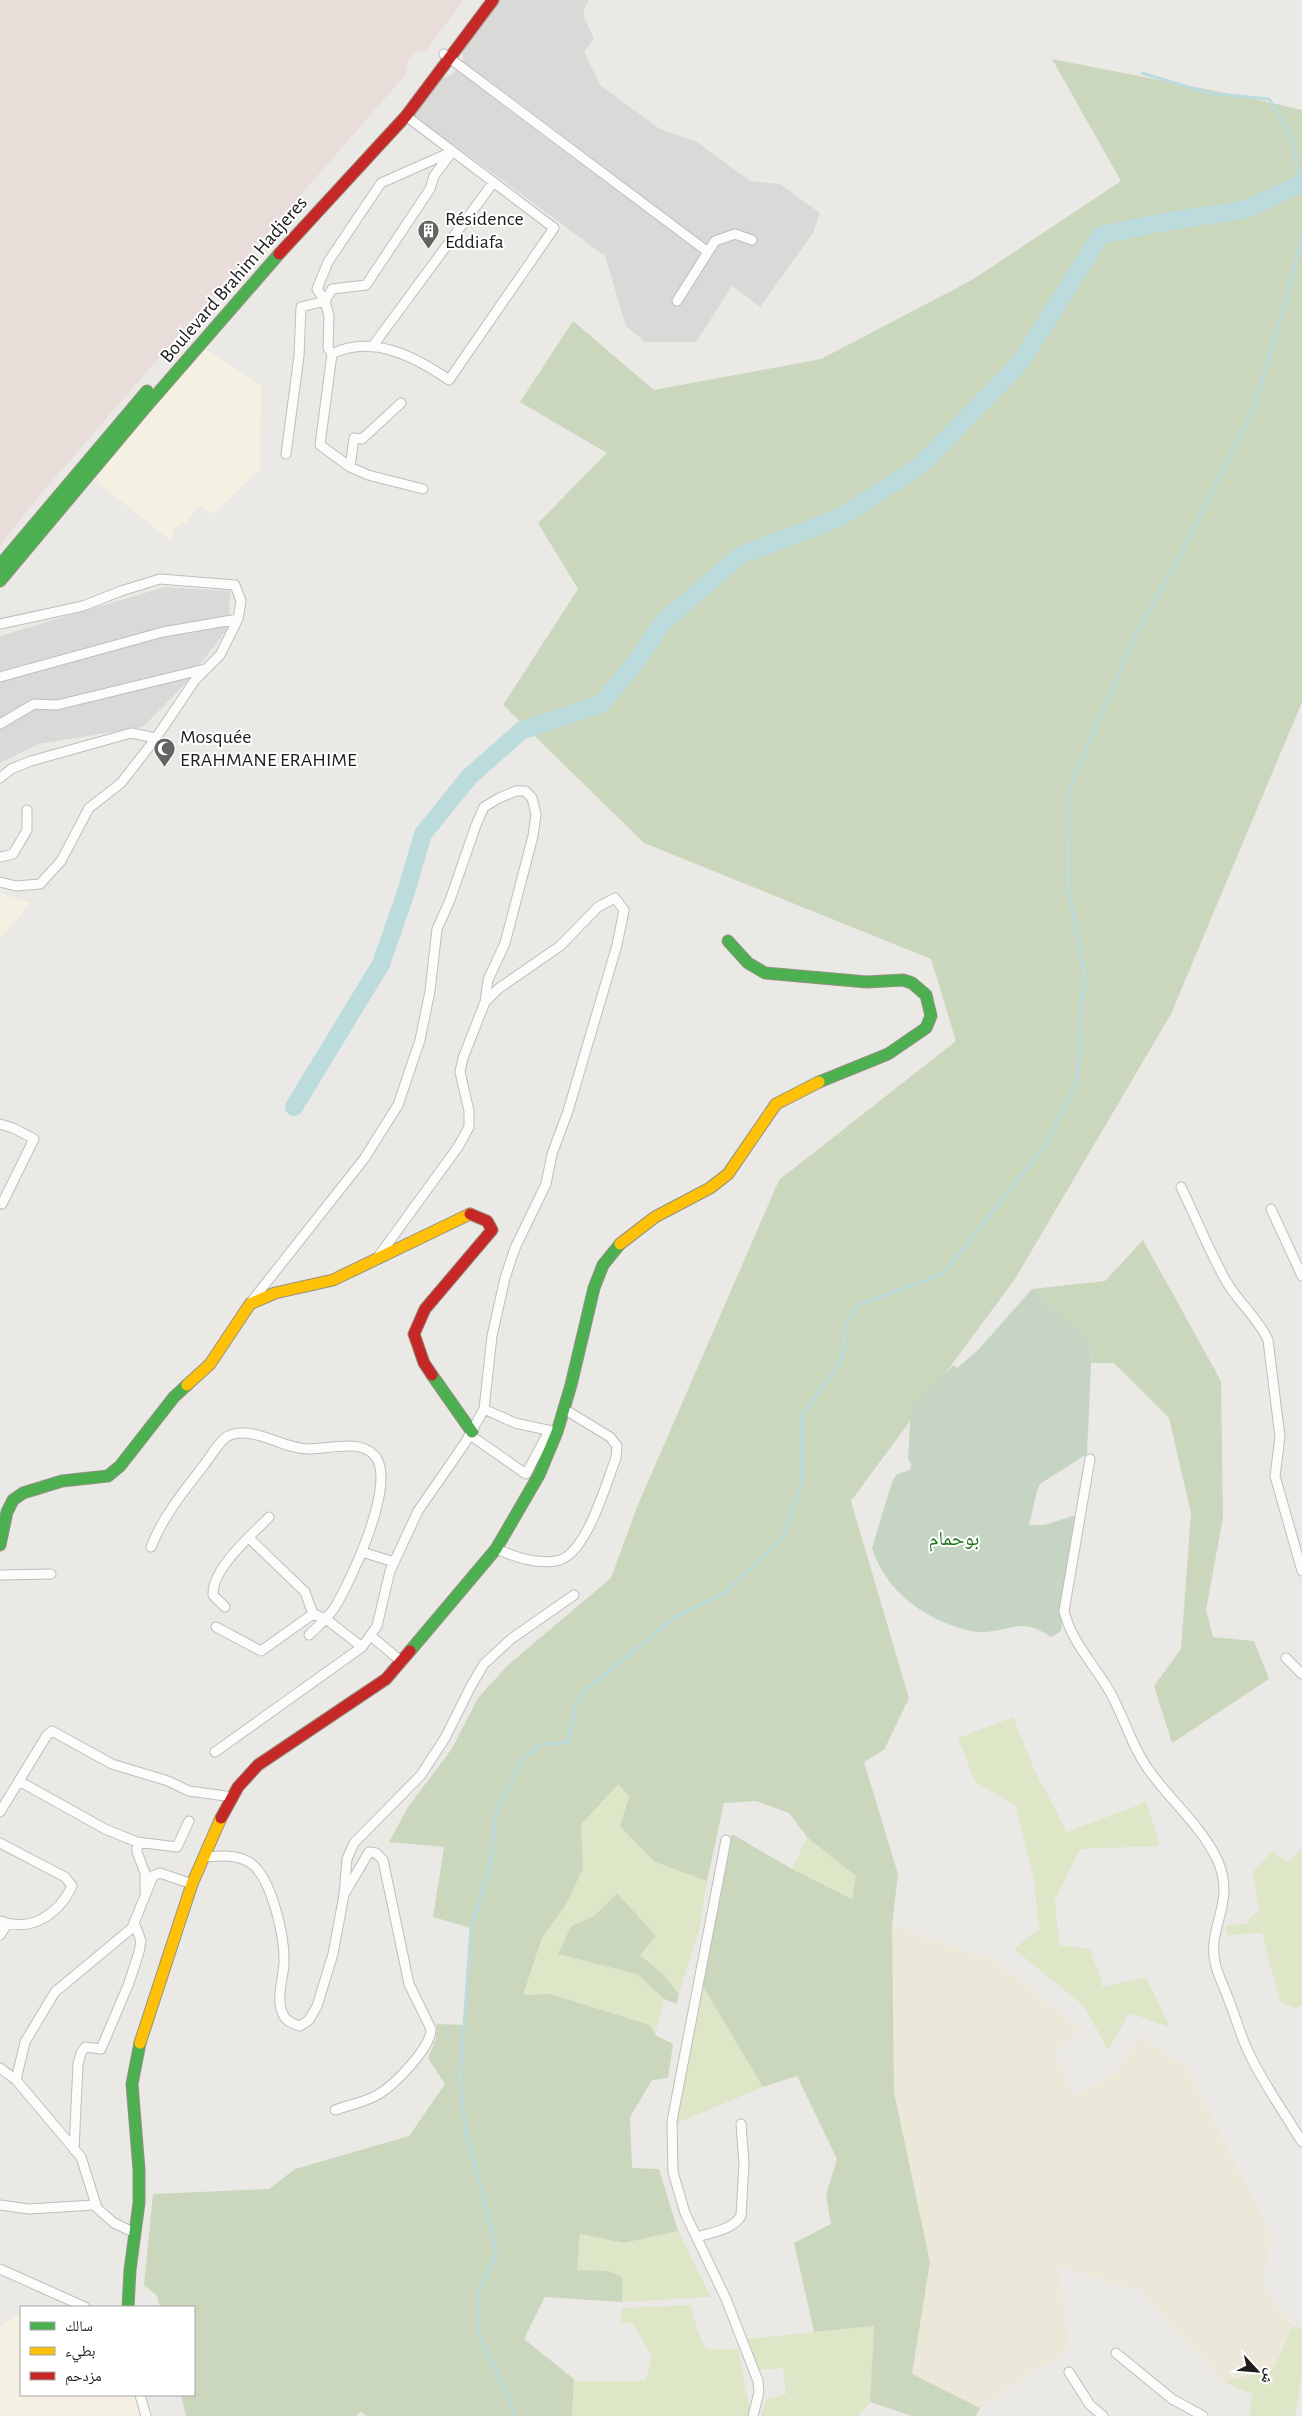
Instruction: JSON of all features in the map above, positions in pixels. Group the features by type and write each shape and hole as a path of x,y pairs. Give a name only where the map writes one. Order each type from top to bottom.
{"street":[{"path":"0,565 137,402 298,218 447,56 482,0"},
{"name":"Boulevard Brahim Hadjeres","path":"0,581 145,408 278,255 406,116 447,56 493,0"},
{"path":"447,56 708,252"},
{"path":"332,354 351,346 372,347 404,354 423,362 449,380 554,228 451,152 406,116"},
{"path":"423,489 368,475 350,467 320,445 332,354 328,348 329,316 325,300 317,289 328,262 381,183 451,152"},
{"path":"286,454 299,356 301,307 325,300 332,289 366,285 430,189 434,176 451,152"},
{"path":"372,347 492,183"},
{"path":"677,301 715,241 735,234 752,240"},
{"path":"350,467 354,438 362,439 401,403"},
{"path":"0,624 84,606 121,591 160,579 235,585 242,600 238,619 220,655 195,680 156,738 121,783 89,808 61,861 40,884 16,886 0,882"},
{"path":"0,677 164,632 238,619"},
{"path":"0,724 34,704 57,704 208,669"},
{"path":"0,778 11,769 31,761 131,734 156,738"},
{"path":"0,1545 7,1512 13,1500 23,1494 62,1481 108,1476 120,1466 174,1397 210,1364 250,1304 364,1159 398,1105 420,1040 430,990 437,929 450,900 476,825 484,807 498,798 516,791 525,791 532,798 536,814 533,836 506,943 488,980 485,1002 463,1058 460,1072 469,1111 469,1127 458,1147 378,1258"},
{"path":"0,858 13,854 27,830 27,810"},
{"path":"215,1752 362,1647 371,1636 377,1626 390,1571 418,1511 471,1434 484,1409 492,1336 505,1278 515,1248 546,1184 552,1154 568,1111 617,945 624,910 615,898 598,907 560,946 498,989 485,1002"},
{"path":"526,1474 553,1431 564,1409 594,1288 603,1265 618,1245 655,1217 710,1188 728,1174 776,1104 810,1085 888,1054 926,1028 931,1016 926,995 912,983 903,980 866,982 765,973 748,963 728,941"},
{"path":"0,1124 13,1128 34,1139 2,1204 0,1203"},
{"path":"1181,1187 1225,1280 1237,1298 1263,1328 1268,1340 1280,1437 1275,1476 1302,1571"},
{"path":"1271,1209 1302,1276"},
{"path":"250,1304 275,1293 333,1280 471,1213 487,1221 492,1230 425,1309 414,1334 424,1363 471,1434 536,1481"},
{"path":"484,1409 515,1423 553,1431"},
{"path":"496,1550 528,1561 558,1561 571,1553 589,1527 616,1458 617,1446 610,1437 564,1409"},
{"path":"128,2306 134,2233 139,2203 139,2170 132,2084 137,2052 192,1884 233,1796 238,1787 258,1765 386,1679 402,1662 496,1550 536,1481 553,1431"},
{"path":"151,1547 158,1528 172,1506 226,1437 244,1433 267,1436 306,1449 355,1446 374,1455 380,1463 382,1476 379,1496 362,1552 350,1578 326,1619 309,1635"},
{"path":"1090,1459 1064,1611 1068,1627 1074,1641 1110,1693 1137,1753 1151,1774 1192,1820 1220,1865 1224,1874 1225,1891 1214,1946 1215,1963 1248,2051 1302,2142"},
{"path":"225,1607 213,1595 213,1587 220,1572 270,1517"},
{"path":"249,1538 305,1592 313,1614 326,1619 362,1647"},
{"path":"362,1552 394,1562"},
{"path":"0,1575 51,1574"},
{"path":"204,1857 233,1856 250,1863 266,1880 278,1921 284,1962 280,2005 284,2016 291,2023 300,2026 309,2020 317,2006 334,1954 344,1895 347,1859 354,1843 421,1775 445,1738 484,1664 511,1639 574,1596"},
{"path":"216,1626 261,1651 313,1614"},
{"path":"371,1636 402,1662"},
{"path":"1286,1658 1302,1674"},
{"path":"0,1812 47,1735 52,1731 112,1764 168,1781 189,1791 233,1796"},
{"path":"19,1782 106,1829 137,1842 177,1847 189,1821"},
{"path":"726,1840 672,2121 673,2172 685,2213 726,2299 758,2381 759,2392 753,2416"},
{"path":"137,1842 136,1852 145,1873 145,1894"},
{"path":"0,1843 65,1877 72,1886 68,1896 52,1914 23,1925 4,1923 0,1934"},
{"path":"335,2110 378,2094 404,2072 431,2037 428,2020 409,1984 383,1860 376,1853 370,1852 344,1895"},
{"path":"16,2080 25,2042 55,1992 88,1967 118,1938 129,1932 153,1876 160,1873 192,1884"},
{"path":"74,2150 81,2053 85,2047 101,2049 129,1982 141,1941 134,1922"},
{"path":"0,2068 16,2080 81,2157 94,2205 114,2223 134,2233"},
{"path":"697,2237 730,2227 741,2216 744,2164 741,2124"},
{"path":"0,2205 29,2209 94,2205"},
{"path":"0,2269 83,2306"},
{"path":"1116,2353 1172,2399 1203,2416"},
{"path":"1069,2372 1090,2405 1103,2416"},
{"path":"140,2396 146,2416"}],"shaded area":[{"path":"0,0 464,0 426,50 415,53 408,61 406,74 39,496 0,546"},
{"path":"491,0 589,0 584,9 584,17 594,38 584,52 600,85 660,129 697,142 750,181 780,184 820,213 813,233 760,307 732,286 696,342 645,342 626,326 605,256 408,111 431,82 452,75 463,59 461,40"},
{"path":"198,345 261,385 260,469 213,514 200,505 186,523 182,521 173,531 172,541 90,477"},
{"path":"165,587 230,591 229,627 183,686 143,727 38,744 0,763 0,636"},
{"path":"0,893 31,903 0,939"},
{"path":"892,1925 998,1962 1081,2030 1055,2053 1074,2094 1114,2073 1139,2036 1186,2065 1271,2233 1264,2287 1293,2326 1273,2370 1223,2382 1141,2291 1058,2267 1070,2349 980,2408 912,2374 930,2262 894,2092"},
{"path":"20,2313 20,2396 137,2396 143,2416 0,2416 0,2326"}],"green space":[{"path":"1052,59 1246,97 1302,110 1302,702 1171,1014 1015,1279 851,1501 909,1698 884,1750 864,1762 898,1874 892,1925 894,2092 930,2262 912,2374 980,2408 976,2416 912,2416 870,2402 874,2326 814,2332 794,2243 831,2224 826,2195 837,2159 797,2076 763,2087 702,1985 732,1834 792,1869 852,1899 856,1876 807,1837 789,1813 756,1801 724,1803 707,1881 655,1862 620,1826 629,1797 619,1784 581,1824 583,1869 565,1906 542,1938 523,1995 550,1994 650,2025 655,2035 673,2044 668,2078 652,2080 630,2117 632,2168 659,2169 678,2231 624,2243 580,2234 577,2270 608,2271 622,2277 622,2302 545,2297 524,2339 574,2379 572,2416 367,2416 361,2412 356,2416 186,2416 181,2396 195,2396 195,2306 160,2306 157,2296 144,2285 153,2194 269,2189 295,2169 409,2136 445,2084 428,2058 436,2039 437,2024 464,2025 471,1928 433,1917 444,1847 389,1842 408,1807 451,1750 478,1698 508,1665 611,1578 637,1507 779,1180 956,1041 931,959 644,843 503,705 578,589 538,523 607,453 520,402 573,321 654,390 821,359 972,280 1121,181"},
{"path":"1143,1240 1221,1381 1223,1518 1206,1610 1213,1637 1254,1641 1269,1679 1172,1743 1154,1686 1181,1649 1191,1513 1169,1418 1114,1363 1091,1363 1092,1344 1032,1289 1105,1281"},
{"name":"بوحمام","path":"1032,1289 1092,1344 1087,1454 1040,1484 1029,1525 1044,1525 1076,1515 1066,1588 1061,1600 1062,1627 1060,1632 1051,1637 1041,1631 1025,1626 976,1632 938,1620 913,1605 893,1586 877,1562 872,1548 892,1482 897,1474 910,1470 911,1464 908,1459 911,1406 954,1365 957,1368 978,1350"},
{"path":"1013,1717 1034,1769 1067,1832 1146,1802 1160,1846 1080,1849 1055,1900 1059,1945 1090,1949 1103,1987 1146,1977 1170,2027 1129,2013 1108,2050 1084,2006 1014,1949 1039,1929 1034,1880 1015,1805 975,1782 958,1738"},
{"path":"620,1783 629,1797 655,1862 707,1881 699,1930 679,1994 662,1973 640,1955 617,1893 594,1916 571,1927 558,1953 637,1974 664,1999 655,2035 523,1995 542,1938 565,1906 583,1869 580,1824"},
{"path":"807,1837 857,1876 853,1899 792,1869"},
{"path":"1302,1848 1302,2005 1294,2008 1280,2001 1262,1933 1227,1935 1226,1925 1248,1924 1251,1916 1259,1912 1253,1872 1272,1851 1288,1862"},
{"path":"617,1893 656,1936 640,1955 662,1973 679,1994 677,2004 664,1999 637,1974 558,1954 571,1926 594,1916"},
{"path":"702,1985 763,2087 677,2123"},
{"path":"678,2231 711,2297 622,2302 622,2277 577,2270 580,2234 624,2243"},
{"path":"691,2305 697,2330 706,2349 738,2349 750,2411 748,2416 572,2416 574,2381 645,2381 652,2357 633,2323 620,2323 622,2308"},
{"path":"874,2326 870,2402 858,2416 761,2416 766,2400 786,2394 783,2368 759,2370 746,2339"},
{"path":"1293,2326 1302,2328 1302,2375 1295,2416 1249,2416 1253,2394 1223,2382 1273,2370"}],"waterway":[{"path":"1142,73 1208,93 1269,99 1290,133 1302,189"},
{"path":"294,1107 381,964 406,892 423,834 469,777 521,731 601,704 636,662 663,622 741,555 839,518 920,466 1021,362 1101,235 1159,223 1247,209 1302,183"},
{"path":"515,2416 500,2378 479,2335 479,2290 496,2255 490,2223 466,2132 460,2081 471,1928 490,1867 496,1813 523,1759 542,1744 568,1743 576,1703 587,1689 678,1615 723,1594 783,1537 802,1483 802,1416 842,1359 845,1326 858,1305 943,1274 1047,1143 1077,1081 1084,972 1068,886 1069,790 1134,638 1180,556 1254,407 1287,297 1302,237"}],"traffic: fast":[{"path":"0,581 145,408 279,254"},
{"path":"0,565 147,391"},
{"path":"728,941 748,963 765,973 867,982 903,980 912,983 926,995 931,1016 926,1028 888,1054 819,1082"},
{"path":"410,1651 496,1549 539,1475 557,1432 571,1385 594,1288 603,1265 620,1244"},
{"path":"432,1375 472,1432"},
{"path":"0,1545 7,1512 13,1500 23,1493 62,1481 108,1476 120,1466 174,1397 187,1385"},
{"path":"128,2306 130,2270 139,2203 139,2170 132,2084 140,2043"}],"traffic: slow":[{"path":"620,1244 655,1217 710,1188 728,1174 776,1104 819,1082"},
{"path":"187,1385 210,1364 250,1304 275,1293 333,1280 470,1214"},
{"path":"140,2043 192,1884 221,1818"}],"traffic: jam":[{"path":"279,254 406,116 493,0"},
{"path":"432,1375 424,1363 414,1334 425,1309 492,1230 487,1221 470,1214"},
{"path":"221,1818 238,1787 258,1765 386,1679 410,1651"}],"place":[{"name":"Résidence Eddiafa","path":"429,249"},
{"name":"Mosquée ERAHMANE ERAHIME","path":"164,767"}]}
